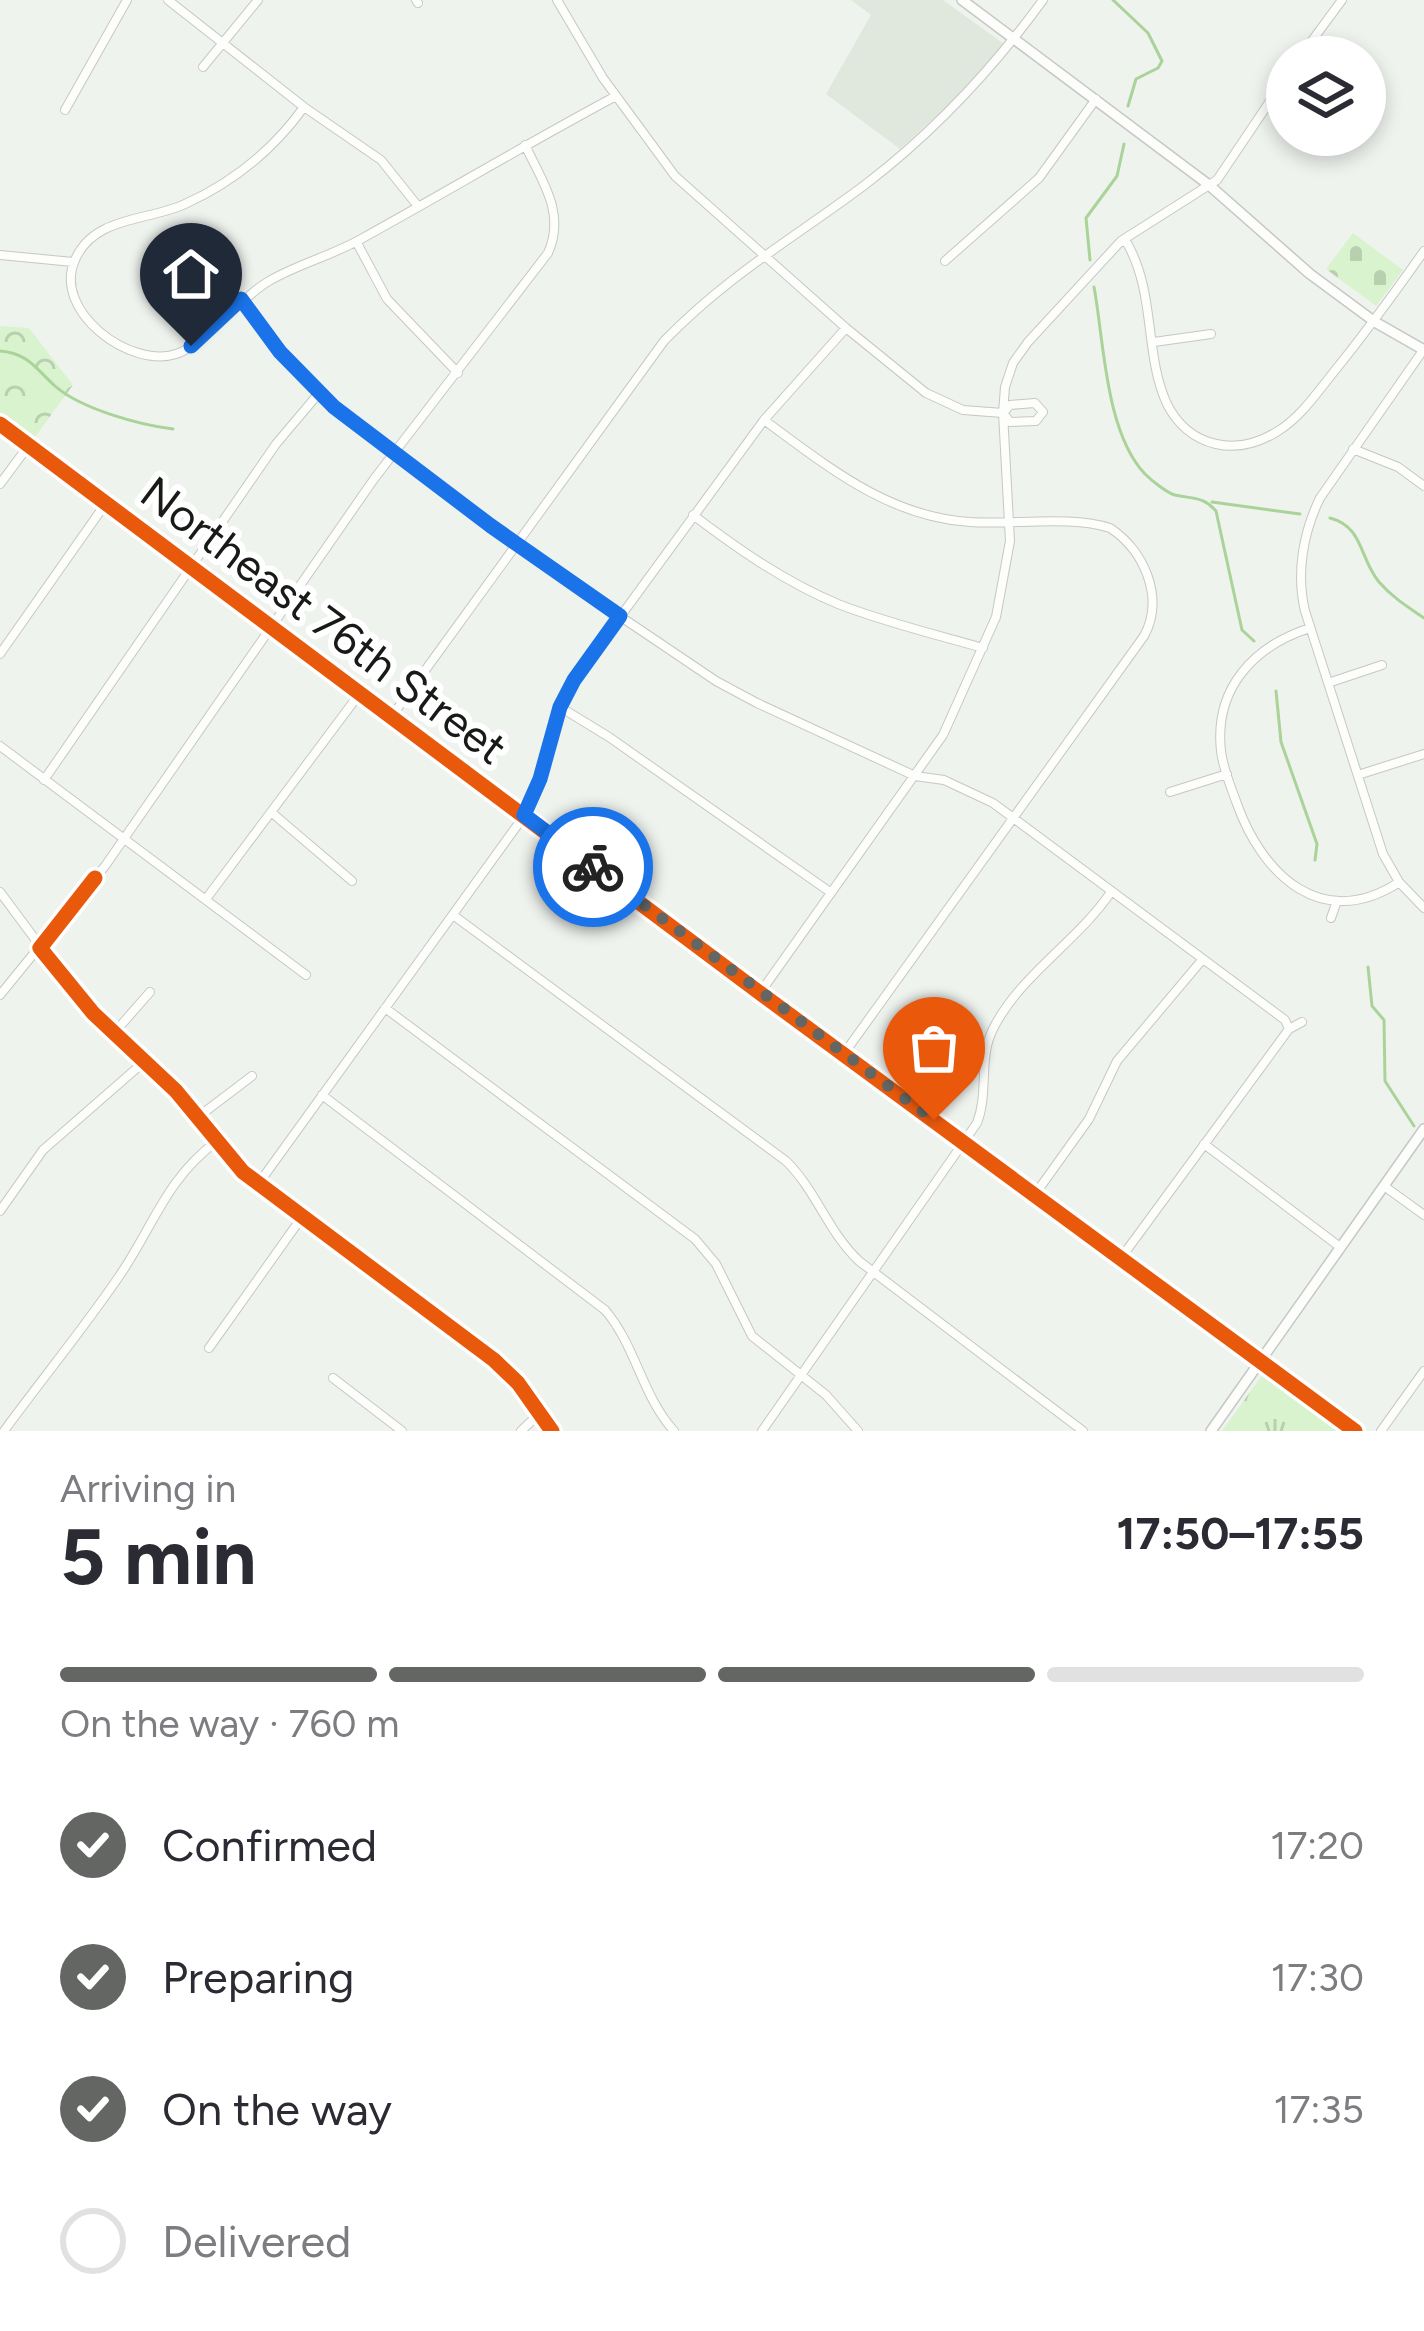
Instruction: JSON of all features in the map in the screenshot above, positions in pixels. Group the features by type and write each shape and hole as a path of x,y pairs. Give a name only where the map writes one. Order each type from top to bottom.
{"street":[{"path":"65,110 127,0"},
{"path":"168,0 381,160 416,206"},
{"path":"203,67 258,0"},
{"path":"557,0 616,96 675,176 846,328 937,400 963,410 1003,413 1010,422 1029,422 1041,418 1043,412 1035,403 1010,405 1003,413"},
{"path":"962,0 1208,185 1310,274 1375,322 1424,349 1320,498 1306,534 1300,575 1310,628 1383,854 1399,882 1424,908"},
{"path":"392,716 664,341 704,301 866,184 915,142 968,94 1043,0"},
{"path":"1315,36 1342,0"},
{"path":"304,106 269,149 232,178 185,204 111,225 79,253 73,262 74,294 98,327 134,354 175,355 269,280 357,242 616,96"},
{"path":"945,261 1039,178 1096,99"},
{"path":"760,993 944,735 982,649 1002,598 1010,523 1003,413 1007,377 1021,350 1121,241 1225,170 1266,108"},
{"path":"0,995 125,838 394,454 553,242 555,208 525,145"},
{"path":"1121,241 1127,243 1143,275 1165,399 1181,425 1207,442 1243,445 1274,434 1296,418 1375,322 1424,251"},
{"path":"357,242 387,299 458,373"},
{"path":"0,255 73,262"},
{"path":"241,299 280,352 319,393 516,544 733,690 915,776 944,780 977,794 1014,817 1285,1020 1288,1029"},
{"path":"259,1183 524,815 540,779 560,707 574,680 764,420 846,328"},
{"path":"1154,342 1211,334"},
{"path":"44,780 276,444 319,393"},
{"path":"764,420 838,473 896,505 952,520 1110,528 1144,568 1153,595 1153,615 1144,636 844,1055"},
{"name":"Northeast 76th Street","path":"0,424 1355,1431"},
{"path":"0,484 29,445"},
{"path":"1353,449 1398,467 1424,486"},
{"path":"0,654 107,502"},
{"path":"693,515 754,558 835,602 982,649"},
{"path":"1310,628 1268,645 1228,696 1220,737 1227,774 1250,838 1270,866 1300,889 1337,902 1364,898 1399,882"},
{"path":"1328,683 1382,665"},
{"path":"206,899 361,692"},
{"path":"560,707 830,892"},
{"path":"0,746 306,974"},
{"path":"1358,775 1424,754"},
{"path":"1170,792 1227,774"},
{"path":"271,812 352,881"},
{"path":"0,892 81,1001 145,1060 234,1162 494,1360 552,1431"},
{"path":"762,1431 964,1142 981,1112 992,1030 1022,989 1086,926 1111,892"},
{"path":"1331,918 1337,902"},
{"path":"453,915 786,1161 808,1186 842,1244 1083,1431"},
{"path":"1036,1193 1089,1119 1117,1061 1202,960"},
{"path":"114,1033 150,992"},
{"path":"385,1008 695,1239 716,1264 752,1336 826,1395 858,1431"},
{"path":"1121,1258 1288,1029 1302,1022"},
{"path":"0,1211 44,1150 145,1060"},
{"path":"198,1117 252,1076"},
{"path":"322,1095 605,1310 620,1330 659,1412 674,1431"},
{"path":"1211,1431 1424,1129"},
{"path":"4,1431 119,1276 176,1179 218,1141"},
{"path":"1204,1144 1340,1247"},
{"path":"1384,1186 1424,1215"},
{"path":"209,1348 302,1216"},
{"path":"1381,1431 1424,1371"},
{"path":"332,1378 402,1431"},
{"path":"521,1431 541,1413"}],"shaded area":[{"path":"851,0 943,0 1004,44 964,91 900,149 826,94 871,15"}],"green space":[{"path":"1353,233 1403,270 1376,306 1326,269"},
{"path":"0,326 29,328 73,385 32,441 0,417"},
{"path":"1263,1375 1344,1431 1222,1431"}],"waterway":[{"path":"1113,0 1148,33 1162,61 1136,79 1128,106"},
{"path":"1090,260 1086,218 1117,176 1124,144"},
{"path":"1094,287 1108,385 1122,435 1132,456 1155,483 1172,494 1202,500 1216,511 1242,630 1254,641"},
{"path":"0,351 25,358 55,386 95,409 173,429"},
{"path":"1212,502 1300,514"},
{"path":"1330,518 1349,528 1384,587 1424,618"},
{"path":"1276,691 1281,742 1317,844 1315,860"},
{"path":"1368,967 1372,1006 1384,1020 1385,1081 1414,1126"}],"cycle path":[{"path":"0,424 1355,1431"},
{"path":"95,878 40,948 93,1013 176,1091 243,1172 494,1360 518,1383 552,1431"}],"way so far":[{"path":"593,867 934,1120"}],"route":[{"path":"191,346 241,299 280,352 334,407 620,616 560,707 540,779 524,815 593,867"}]}
